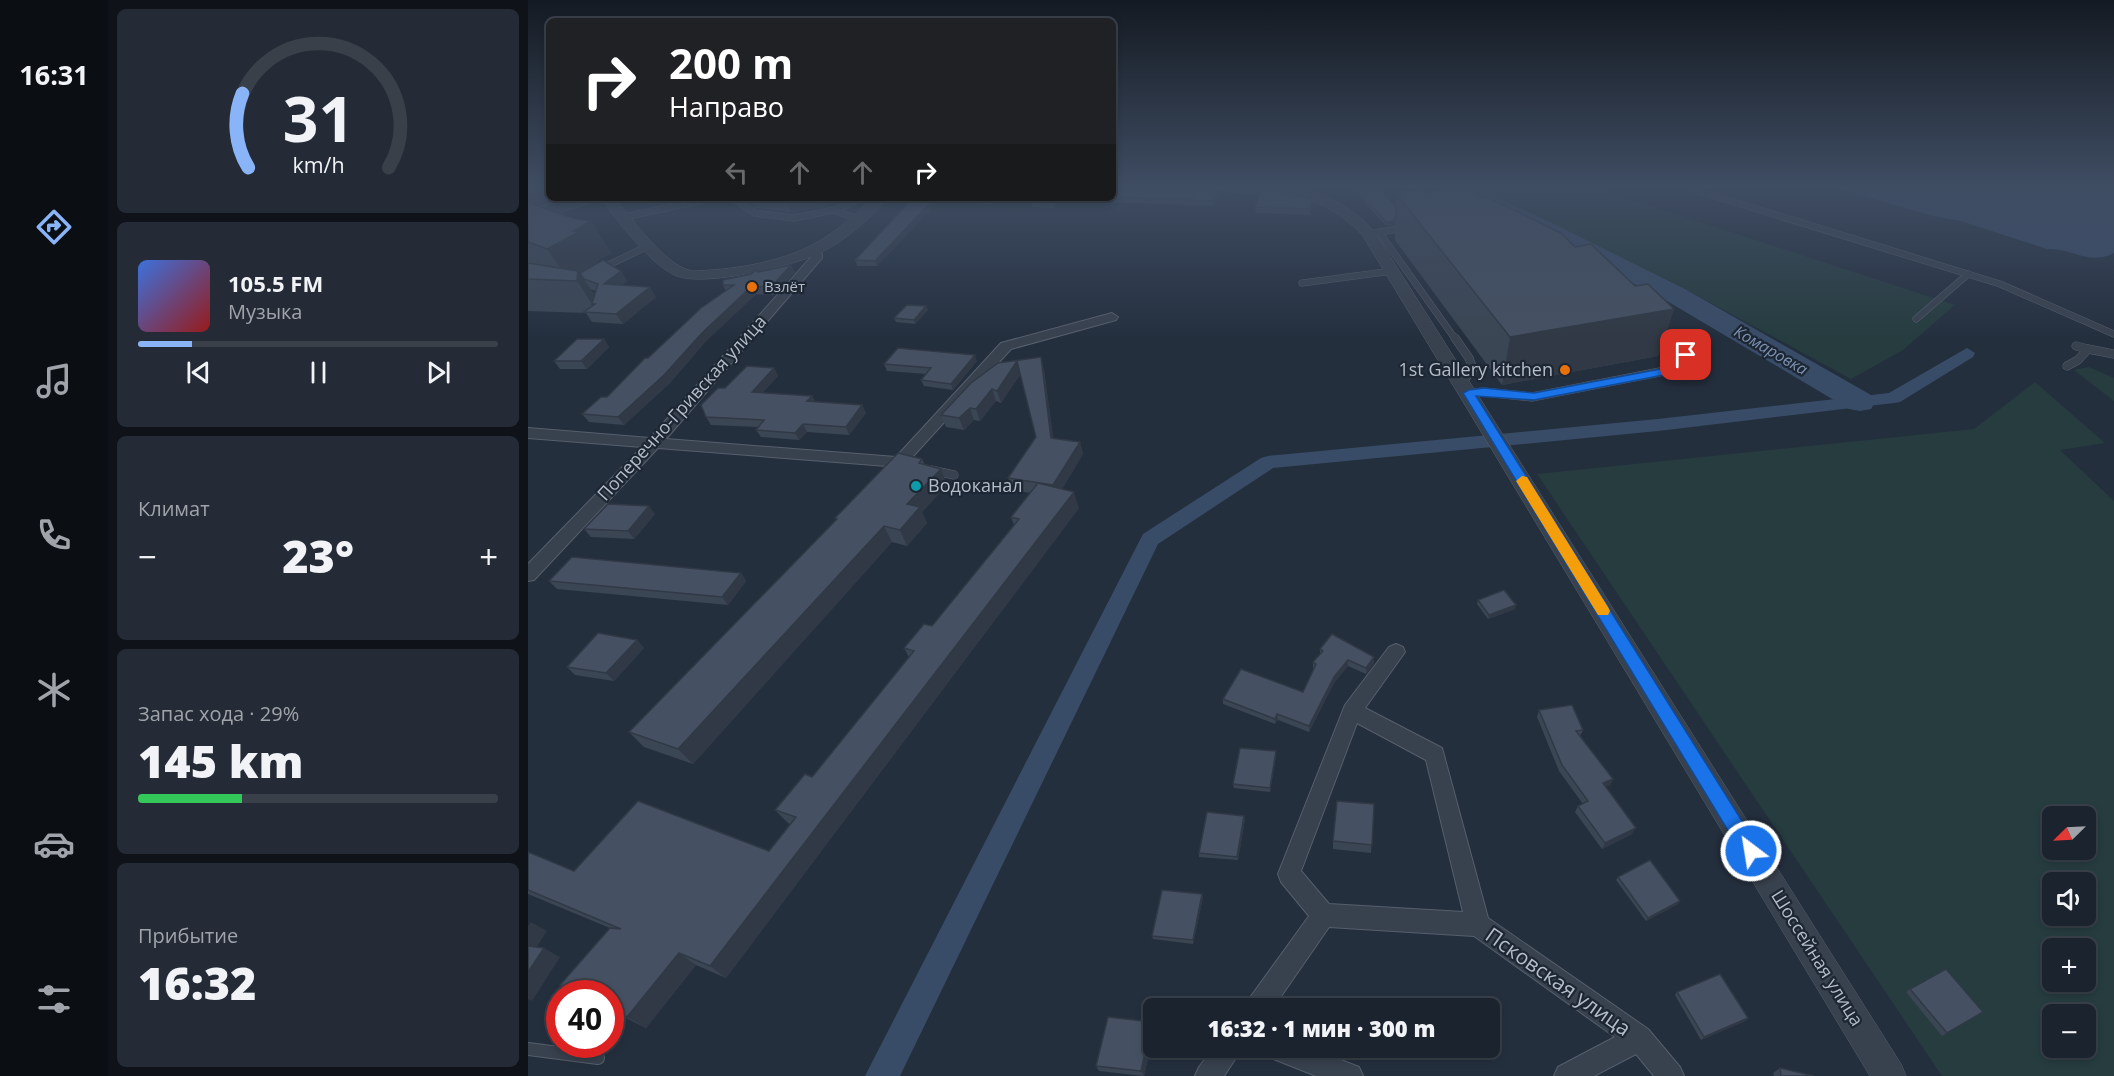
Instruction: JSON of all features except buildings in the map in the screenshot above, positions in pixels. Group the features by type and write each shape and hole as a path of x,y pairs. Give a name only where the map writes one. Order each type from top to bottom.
{"street":[{"path":"644,238 667,264 683,274 719,273 751,268 812,250 829,238"},
{"name":"Шоссейная улица","path":"1374,238 1393,272 1889,1076"},
{"name":"Поперечно-Гривская улица","path":"528,575 654,443 818,256 812,250"},
{"path":"883,479 905,463 1006,346 1112,316"},
{"path":"528,433 905,463"},
{"path":"1265,998 1323,915 1289,874 1352,711 1396,651"},
{"name":"Псковская улица","path":"1352,711 1435,754 1478,925"},
{"name":"Псковская улица","path":"1323,915 1478,925 1639,1038 1671,1076"},
{"path":"1567,1076 1639,1038"},
{"path":"1208,1076 1222,1058"},
{"path":"1303,1058 1350,1076"}],"lane":[{"path":"1376,238 1473,364 1466,388 1534,397 1680,368 1685,363 1686,355 1651,324"},
{"path":"1852,238 2000,284 2114,334"},
{"path":"596,272 650,245"},
{"path":"1302,283 1393,272"},
{"path":"1917,319 1968,274"},
{"path":"2076,346 2114,354"},
{"path":"2067,366 2078,360 2088,349"},
{"path":"921,467 954,476"},
{"path":"528,1049 546,1051"}],"green space":[{"path":"1579,238 1750,238 1955,305 1903,350 1851,379 1676,284"},
{"path":"2089,367 2114,378 2114,401 2074,370"},
{"path":"2035,382 2105,443 2060,450 2114,501 2114,1076 1942,1076 1537,474 1974,429"}],"water":[{"path":"2014,238 2114,238 2114,253 2104,257 2088,257 2057,249 2047,249"}],"waterway":[{"name":"Комаровка","path":"1564,238 1676,295 1860,402"},
{"path":"882,1076 1150,539 1268,462 1658,425 1894,398 1967,353"}],"slow traffic":[{"path":"1522,481 1603,611"}],"place":[{"name":"Взлёт","path":"752,287"},
{"name":"1st Gallery kitchen","path":"1565,370"},
{"name":"Водоканал","path":"916,486"}],"route":[{"path":"1686,355 1685,363 1674,370 1534,397 1484,392 1469,393 1751,851"}]}
